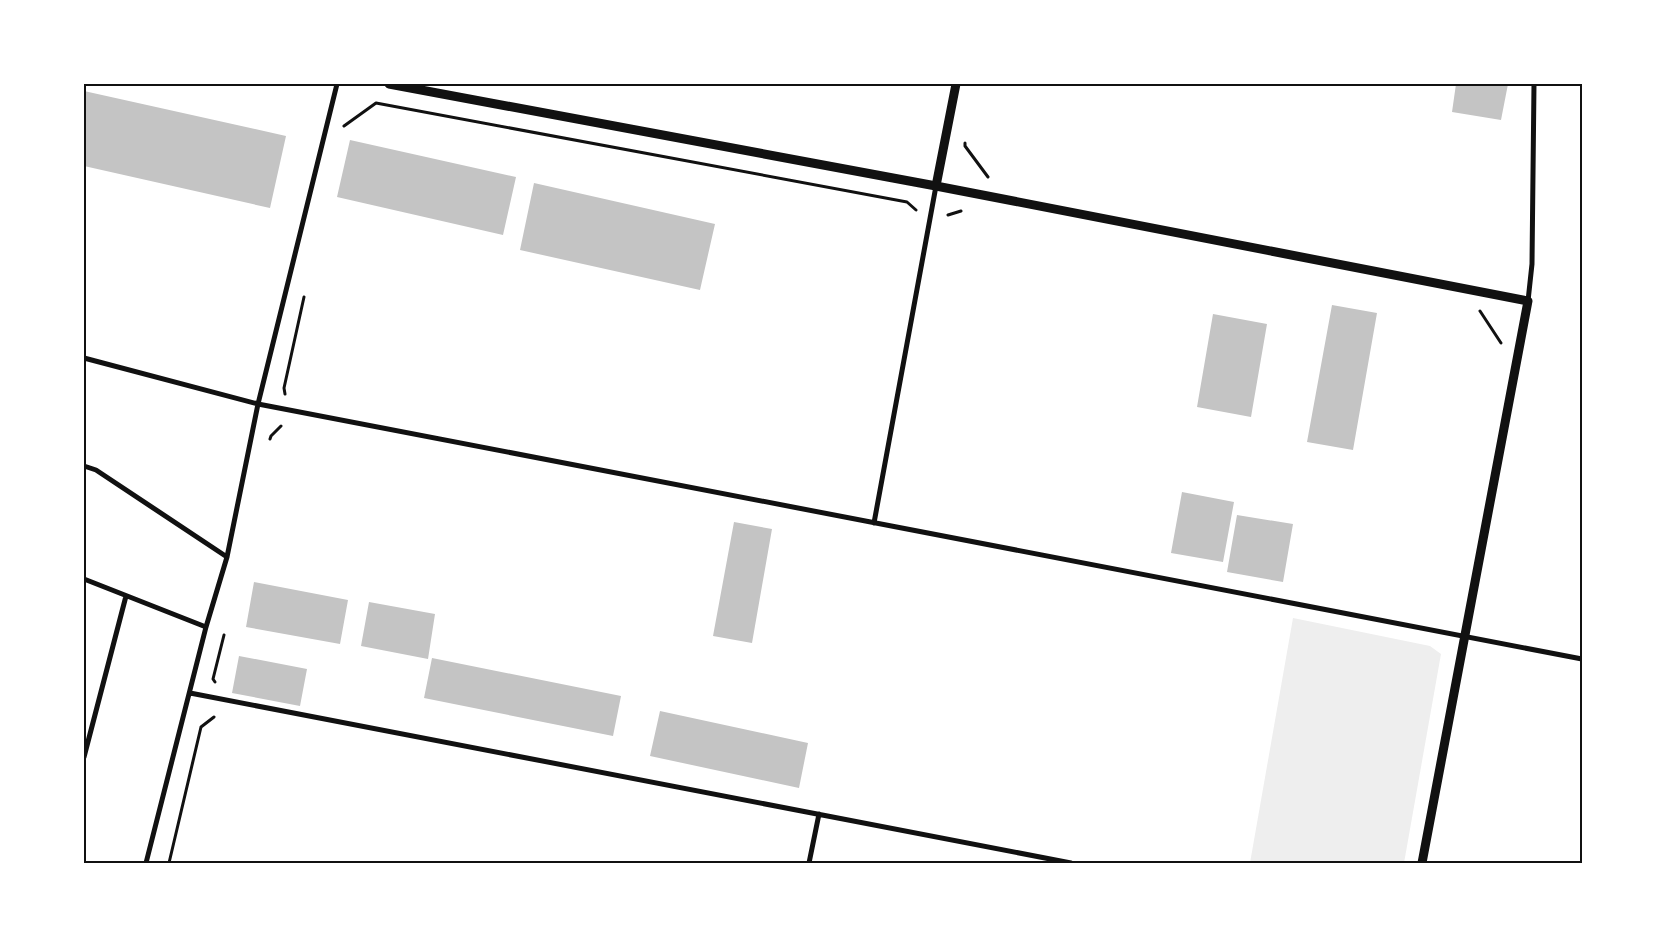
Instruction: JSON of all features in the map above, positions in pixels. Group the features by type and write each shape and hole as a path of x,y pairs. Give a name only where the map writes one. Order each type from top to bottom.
{"street":[{"path":"146,863 206,627 227,558 258,404 337,84"},
{"path":"389,84 936,186 1528,301"},
{"path":"874,523 956,84"},
{"path":"1422,863 1463,636 1528,301 1532,264 1534,84"},
{"path":"84,358 258,404 1582,659"},
{"path":"84,466 96,470 227,558"},
{"path":"84,579 206,627"},
{"path":"84,757 126,596"},
{"path":"190,693 1070,863"},
{"path":"809,863 819,814"}],"path":[{"path":"342,132 343,126 376,103 907,202 920,214"},
{"path":"966,137 965,146 986,176 994,179"},
{"path":"944,217 958,211 968,213"},
{"path":"287,400 284,388 305,293"},
{"path":"1472,310 1482,312 1501,342 1499,351"},
{"path":"169,863 202,727 214,716"}],"shaded area":[{"path":"1293,618 1430,646 1441,654 1404,863 1250,863"}],"building":[{"path":"1456,84 1508,84 1501,120 1452,112"},
{"path":"84,91 286,136 270,208 84,166"},
{"path":"350,140 516,177 503,235 337,197"},
{"path":"534,183 715,224 700,290 520,250"},
{"path":"1332,305 1377,313 1353,450 1307,442"},
{"path":"1213,314 1267,324 1251,417 1197,407"},
{"path":"1182,492 1234,502 1223,562 1171,553"},
{"path":"1237,515 1293,524 1283,582 1227,572"},
{"path":"734,522 772,529 752,643 713,636"},
{"path":"254,582 348,600 340,644 246,627"},
{"path":"369,602 435,614 428,659 361,646"},
{"path":"239,656 307,669 300,706 232,693"},
{"path":"432,658 621,696 613,736 424,698"},
{"path":"660,711 808,743 799,788 650,756"}]}
